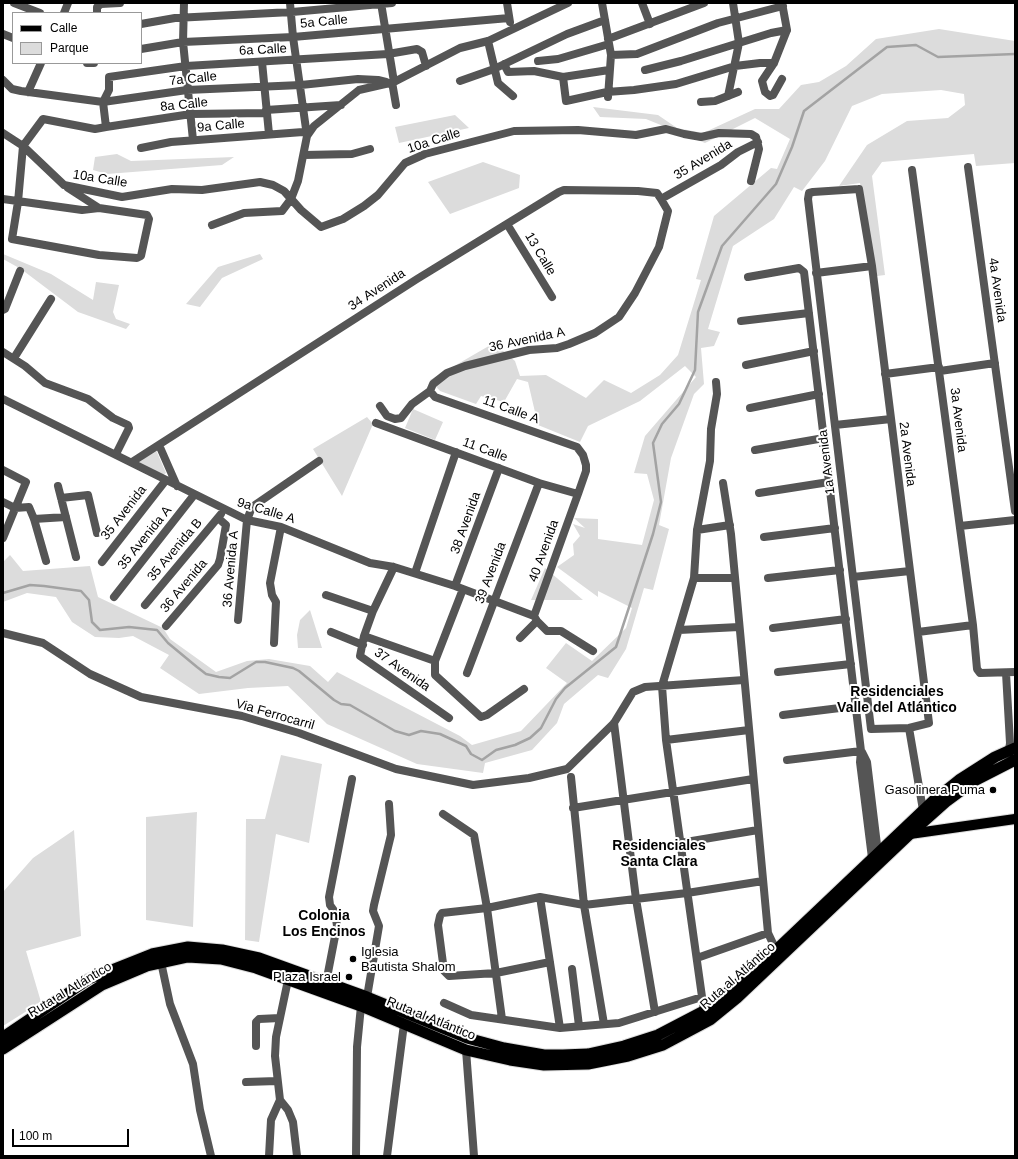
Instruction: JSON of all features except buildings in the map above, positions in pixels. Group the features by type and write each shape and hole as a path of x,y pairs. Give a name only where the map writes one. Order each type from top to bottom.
{"highway":[{"name":"Ruta al Atlántico","path":"3,1049 102,985 130,972 161,962 188,957 221,959 256,968 288,980 364,1002 467,1038 504,1048 544,1055 588,1054 624,1046 658,1035 704,1011 754,972 923,810 959,780 1013,752"},
{"name":"Ruta al Atlántico","path":"3,1037 90,979 152,954 181,949 222,950 259,958 326,983 404,1024 466,1050 510,1060 544,1065 588,1064 628,1056 663,1044 710,1020 737,998 910,834 947,801 1013,752"}],"main road":[{"path":"910,834 1015,819"}],"street":[{"path":"14,3 37,12"},
{"path":"97,12 97,7 101,4 120,3"},
{"path":"184,3 183,42 193,140"},
{"path":"212,225 244,213 282,211 291,199 298,181 304,155 304,107 298,60 293,37 292,12 290,3"},
{"path":"381,3 391,83 396,104"},
{"path":"142,24 175,18 292,12 392,3"},
{"path":"507,3 512,29"},
{"path":"305,134 360,90 391,83 460,48 488,41 568,3"},
{"path":"602,3 611,55 608,94"},
{"path":"642,3 650,24"},
{"path":"538,61 558,59 609,42 660,19 704,3"},
{"path":"728,96 735,66 738,43 736,18 732,3"},
{"path":"611,55 636,54 696,31 783,5 787,30 774,63 762,81 765,92 770,96 773,95 782,79"},
{"name":"5a Calle","path":"142,49 183,42 293,37 509,18"},
{"path":"460,81 494,69 568,34 605,20"},
{"path":"645,70 682,61 738,43 787,30"},
{"path":"488,41 498,83 513,96"},
{"name":"6a Calle","path":"103,102 109,90 109,77 186,66 388,54 419,50 422,52 426,66"},
{"path":"262,62 263,87 269,134"},
{"path":"563,77 565,101 676,84 735,66 774,63"},
{"path":"28,92 41,64"},
{"path":"504,64 508,72 534,71 563,77 609,70"},
{"name":"7a Calle","path":"3,80 12,89 103,102 187,90 301,85 358,79 378,80 391,83"},
{"path":"701,102 715,100 738,92"},
{"path":"103,102 103,128"},
{"name":"8a Calle","path":"23,146 41,120 46,119 103,128 191,114 266,111 341,105"},
{"name":"10a Calle","path":"3,133 23,146 64,185 122,197 172,189 202,190 260,182 278,188 318,226 324,227 354,213 378,195 406,163 425,154 514,131 578,130 636,135 672,129 684,134 701,137 719,133 751,134 756,137 758,142"},
{"name":"9a Calle","path":"141,148 171,142 193,140 269,134 305,134"},
{"path":"751,181 760,149 758,142"},
{"name":"35 Avenida","path":"661,199 721,165 738,152 758,142"},
{"path":"3,199 18,202 82,210 99,208 149,217 142,256 137,258 99,255 12,238 18,202 23,146"},
{"path":"304,155 352,154 370,149"},
{"name":"4a Avenida","path":"968,167 1015,511"},
{"name":"3a Avenida","path":"912,170 973,624 977,669 980,673 1006,673"},
{"path":"64,185 99,208"},
{"name":"1a Avenida","path":"859,189 809,193 816,273 871,729 909,728"},
{"name":"2a Avenida","path":"859,189 872,266 929,722 909,728"},
{"name":"34 Avenida","path":"132,462 417,279 564,190 652,192 656,193 661,199"},
{"name":"36 Avenida A","path":"380,406 387,416 394,419 401,418 412,404 430,391 433,384 447,373 466,366 529,350 556,348 595,333 619,317 659,247 668,211 661,199"},
{"name":"13 Calle","path":"507,224 552,297"},
{"path":"816,273 872,266"},
{"path":"748,277 801,269 804,272 861,751 867,762 875,856"},
{"path":"3,310 5,309 20,271"},
{"path":"14,358 51,299"},
{"path":"741,322 809,313"},
{"path":"746,365 814,351"},
{"path":"3,352 14,358 45,383 88,399 114,418 128,425 129,428 116,454"},
{"path":"885,374 995,363"},
{"path":"704,1011 666,740 662,686 694,578 697,530 710,461 711,429 717,394 716,382"},
{"name":"11 Calle A","path":"430,391 435,397 576,447 583,455 586,465 578,494"},
{"path":"750,408 819,394"},
{"name":"9a Calle A","path":"3,399 132,462 224,510 247,520 281,527 370,563 394,567 415,573 494,601 536,618 547,631 561,631 593,652"},
{"path":"835,425 891,419"},
{"name":"11 Calle","path":"376,423 539,483 578,494"},
{"path":"755,450 824,438"},
{"path":"159,445 177,486"},
{"path":"415,573 456,452"},
{"path":"247,520 252,507 319,462"},
{"name":"38 Avenida","path":"435,661 499,468"},
{"path":"3,470 26,482 3,538"},
{"name":"35 Avenida","path":"102,562 166,480"},
{"path":"759,493 829,482"},
{"name":"39 Avenida","path":"467,673 539,483"},
{"path":"723,483 730,525 738,627 768,933 776,950"},
{"path":"58,486 76,557"},
{"name":"40 Avenida","path":"536,618 578,494"},
{"path":"61,498 88,495 97,533"},
{"name":"35 Avenida A","path":"114,597 194,495"},
{"path":"3,502 15,508 29,507 46,561"},
{"name":"35 Avenida B","path":"145,605 224,510"},
{"path":"34,519 66,517"},
{"name":"36 Avenida","path":"166,626 218,565 226,525 218,518"},
{"name":"36 Avenida A","path":"238,620 247,520"},
{"path":"960,526 1015,520"},
{"path":"697,530 730,525"},
{"path":"274,643 276,602 272,595 270,583 281,527"},
{"path":"764,537 835,528"},
{"name":"37 Avenida","path":"394,567 373,612 364,636 361,657 449,718"},
{"path":"768,578 840,570"},
{"path":"853,577 910,571"},
{"path":"694,578 734,578"},
{"path":"326,595 373,612"},
{"path":"520,638 536,618"},
{"path":"773,628 846,619"},
{"path":"918,632 973,624"},
{"path":"679,630 738,627"},
{"path":"331,632 363,645"},
{"name":"Via Ferrocarril","path":"3,633 43,643 90,674 141,697 242,716 299,733 396,769 473,785 529,778 549,772 568,769 614,722 633,692 645,687 744,680"},
{"path":"364,636 435,661 434,674 437,679 481,717 487,715 524,689"},
{"path":"778,672 851,664"},
{"path":"1013,752 1010,743 1006,673 1015,672"},
{"path":"783,715 856,706"},
{"path":"614,722 636,899 655,1012"},
{"path":"909,728 923,810"},
{"path":"666,740 749,730"},
{"path":"787,760 861,751"},
{"path":"571,777 584,906 604,1024"},
{"path":"573,808 753,778"},
{"path":"326,983 337,926 335,912 330,905 330,897 352,779"},
{"path":"356,1156 357,1047 364,1002 380,926 373,911 391,835 389,804"},
{"path":"443,814 474,835 487,908 502,1019"},
{"path":"680,843 758,830"},
{"path":"550,962 496,973 449,976 444,971 438,925 440,916 442,913 487,908 540,898 584,906 687,893 763,881"},
{"path":"540,898 560,1028"},
{"path":"697,958 768,933"},
{"path":"161,962 170,1004 193,1064 200,1110 211,1156"},
{"path":"572,969 579,1026"},
{"path":"288,980 276,1037 277,1081 280,1100 288,1110 293,1122 297,1156"},
{"path":"444,1003 471,1015 560,1028 619,1023 702,997"},
{"path":"256,1046 256,1022 259,1019 280,1018"},
{"path":"387,1156 404,1024"},
{"path":"466,1050 474,1156"},
{"path":"246,1082 277,1081"},
{"path":"269,1156 271,1120 280,1100"}],"green space":[{"path":"939,29 1015,41 1015,163 976,166 974,154 882,162 872,176 885,275 877,276 860,183 839,186 867,145 907,121 948,118 965,105 964,94 941,90 882,94 852,106 825,161 802,191 794,187 774,219 733,246 708,329 720,332 714,346 701,348 704,384 694,394 671,458 659,525 669,529 653,590 644,588 626,649 608,678 598,675 564,704 557,723 532,750 485,763 483,773 417,764 327,724 288,686 248,688 199,694 160,668 169,655 133,636 119,638 95,637 72,622 56,597 27,593 3,602 3,562 10,555 23,571 90,566 98,597 163,628 170,639 216,672 247,661 269,659 310,666 328,682 337,672 460,736 472,745 521,731 567,683 546,668 566,643 592,661 626,628 632,608 598,591 598,597 557,567 574,555 573,544 580,536 573,524 585,528 574,518 598,519 598,539 642,545 654,500 647,474 634,473 645,436 696,377 685,366 640,401 588,426 580,442 538,425 528,382 517,379 504,402 481,396 476,404 440,391 430,380 494,343 515,361 520,376 546,375 586,398 604,380 631,393 660,375 678,355 701,280 696,279 714,216 771,168 777,169 790,139 755,118 705,143 646,119 600,117 593,107 658,115 677,128 703,133 755,109 779,109 801,85 819,82 846,66 876,39"},
{"path":"455,115 469,128 399,143 395,127"},
{"path":"117,154 131,161 234,157 222,165 107,174 93,170 95,157"},
{"path":"483,162 520,175 519,188 450,214 428,182"},
{"path":"3,254 51,274 93,300 96,282 119,285 113,312 116,319 130,324 126,329 78,312 21,269 3,259"},
{"path":"260,254 263,259 222,278 200,307 186,304 218,267"},
{"path":"413,409 443,422 435,440 405,428"},
{"path":"367,417 373,424 342,496 313,449"},
{"path":"156,450 166,473 162,476 138,463"},
{"path":"545,568 583,600 531,600"},
{"path":"310,610 322,648 298,648 297,635 300,620"},
{"path":"281,755 322,764 309,843 276,834 259,942 245,940 246,819 265,819"},
{"path":"197,812 193,927 146,920 146,817"},
{"path":"74,830 81,936 26,951 41,1002 3,1026 3,892 33,858"}],"waterway":[{"path":"3,593 30,585 81,591 89,600 92,622 100,630 129,627 157,630 168,643 206,674 219,677 230,678 256,662 265,662 293,668 299,671 334,700 341,704 350,705 395,731 409,735 421,731 440,734 466,746 471,754 482,760 496,750 515,745 530,738 541,728 556,699 565,688 616,647 653,534 661,502 653,443 662,424 679,404 695,370 698,312 722,246 776,184 792,147 804,111 887,47 916,45 938,57 1015,54"}],"place":[{"name":"Gasolinera Puma","path":"993,790"},
{"name":"Iglesia Bautista Shalom","path":"353,959"},
{"name":"Plaza Israel","path":"349,977"}],"district":[{"name":"Residenciales Valle del Atlántico","path":"897,700"},
{"name":"Residenciales Santa Clara","path":"659,854"},
{"name":"Colonia Los Encinos","path":"324,924"}]}
